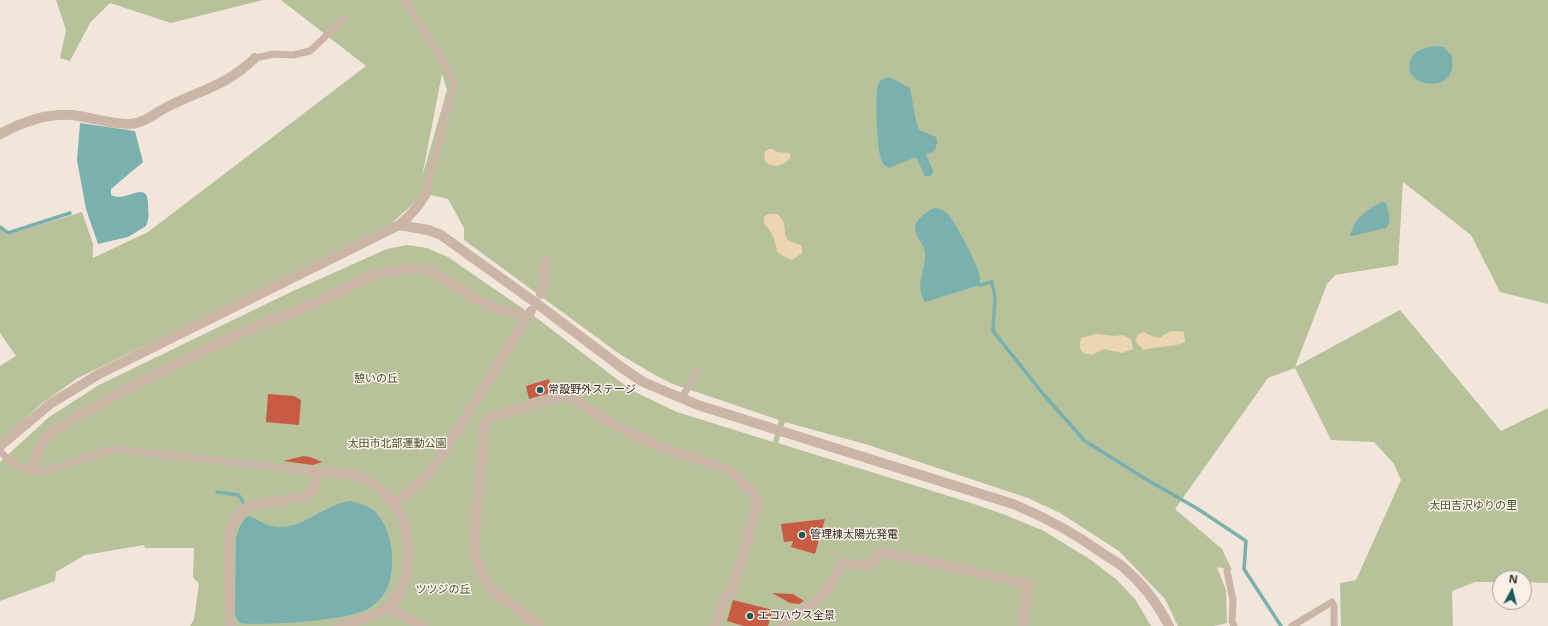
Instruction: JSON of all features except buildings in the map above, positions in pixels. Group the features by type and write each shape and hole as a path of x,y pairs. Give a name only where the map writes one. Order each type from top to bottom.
{"street":[{"path":"0,134 44,117 59,114 80,116 117,123 138,123 170,105 225,82 245,68 255,58"},
{"path":"0,446 50,404 99,374 399,225 412,215 425,195"},
{"path":"399,225 428,230 441,235 643,382 681,399 749,422 1013,504 1056,522 1124,567 1152,598 1169,626"},
{"path":"541,294 544,285 546,262"},
{"path":"33,464 40,446 53,431 119,393 232,337 318,302 372,275 415,268 424,269 432,272 474,298 487,304 508,312 529,314 439,460 427,475 394,506"},
{"path":"539,626 517,610 486,582 479,566 474,544 485,422 490,418 559,396 570,397 614,425 654,445 686,457 729,470 753,493 758,503 732,592 723,602 717,617 716,626"},
{"path":"292,468 318,472 348,474 366,479 384,493 400,515 404,525 407,564 403,586 391,604 387,607 373,615 339,626"},
{"path":"230,626 229,533 235,519 249,506 305,496 314,489 318,472"},
{"path":"782,626 793,616 820,598 833,582 842,562 869,566 875,560 878,553 884,552 1028,584 1022,626"},
{"path":"387,607 423,626"}],"lane":[{"path":"404,0 450,73 454,82 450,103 425,195"},
{"path":"255,58 274,54 292,55 310,51 344,19"},
{"path":"681,399 697,372"},
{"path":"0,451 16,466 39,471 48,470 114,449 292,468"},
{"path":"1227,572 1233,600 1232,621 1234,626"},
{"path":"1292,626 1332,602 1334,606 1334,626"}],"green space":[{"path":"56,0 263,0 171,23 110,3 90,23 70,61 60,58 66,30"},
{"path":"281,0 1548,0 1548,304 1500,292 1471,235 1403,182 1398,265 1335,275 1327,284 1295,367 1400,310 1501,431 1548,408 1548,583 1532,582 1532,570 1492,570 1492,582 1475,582 1452,591 1453,626 1341,626 1340,583 1356,580 1401,480 1394,464 1374,442 1331,440 1295,368 1268,378 1175,509 1222,549 1232,570 1217,567 1226,590 1227,623 1214,626 1178,626 1165,599 1119,551 1060,513 1028,498 865,444 785,422 778,443 968,502 1003,514 1044,531 1091,560 1117,580 1135,599 1151,626 190,626 194,619 199,584 193,577 194,548 145,548 144,545 85,555 56,572 55,581 0,601 0,462 49,417 99,385 295,290 387,249 407,245 427,248 448,257 538,319 631,390 677,412 773,442 779,420 673,384 618,353 464,240 464,228 448,199 431,195 414,203 384,230 78,378 41,404 0,441 0,366 16,356 0,333 0,229 7,235 82,212 93,244 93,258 148,232 366,66","holes":["442,74 447,90 422,177"]}],"sand":[{"path":"773,149 777,152 789,153 791,157 778,166 773,166 766,161 764,157 765,151"},
{"path":"768,214 777,214 783,222 785,235 788,240 802,246 802,253 792,260 777,252 773,237 764,223 764,217"},
{"path":"1173,331 1184,332 1185,342 1144,350 1136,342 1137,335 1143,332 1160,338"},
{"path":"1096,334 1115,336 1122,335 1131,339 1133,349 1122,353 1104,349 1092,355 1083,353 1080,346 1081,338"}],"water":[{"path":"1435,46 1444,47 1452,56 1452,66 1448,77 1443,81 1432,84 1415,78 1410,72 1409,65 1411,58 1416,52"},
{"path":"889,77 910,88 919,130 936,137 937,142 935,151 926,154 933,171 931,176 925,176 916,157 889,168 881,160 877,132 877,88 883,79"},
{"path":"80,123 135,131 143,162 111,189 111,195 115,196 120,197 142,192 147,198 148,220 146,226 128,237 98,244 86,209 77,160"},
{"path":"1382,202 1386,203 1390,219 1386,228 1352,236 1350,235 1358,219 1371,208"},
{"path":"934,208 938,208 946,213 956,225 977,267 980,285 925,302 920,289 920,284 925,253 915,228 919,219"},
{"path":"350,501 365,505 373,510 380,517 386,527 390,539 392,552 391,577 382,597 366,610 340,617 303,622 266,624 240,623 235,616 236,539 243,521 248,516 271,526 282,527 302,522 330,507"}],"waterway":[{"path":"0,227 8,233 70,213"},
{"path":"980,285 992,282 995,298 993,331 1044,395 1085,441 1144,478 1198,509 1246,541 1244,569 1281,626"},
{"path":"217,492 238,495 245,506"}],"place":[{"name":"常設野外ステージ","path":"540,390"},
{"name":"管理棟太陽光発電","path":"802,535"},
{"name":"エコハウス全景","path":"750,616"}],"park label":[{"name":"憩いの丘","path":"376,379"},
{"name":"太田市北部運動公園","path":"397,444"},
{"name":"太田吉沢ゆりの里","path":"1473,506"},
{"name":"ツツジの丘","path":"443,590"}]}
